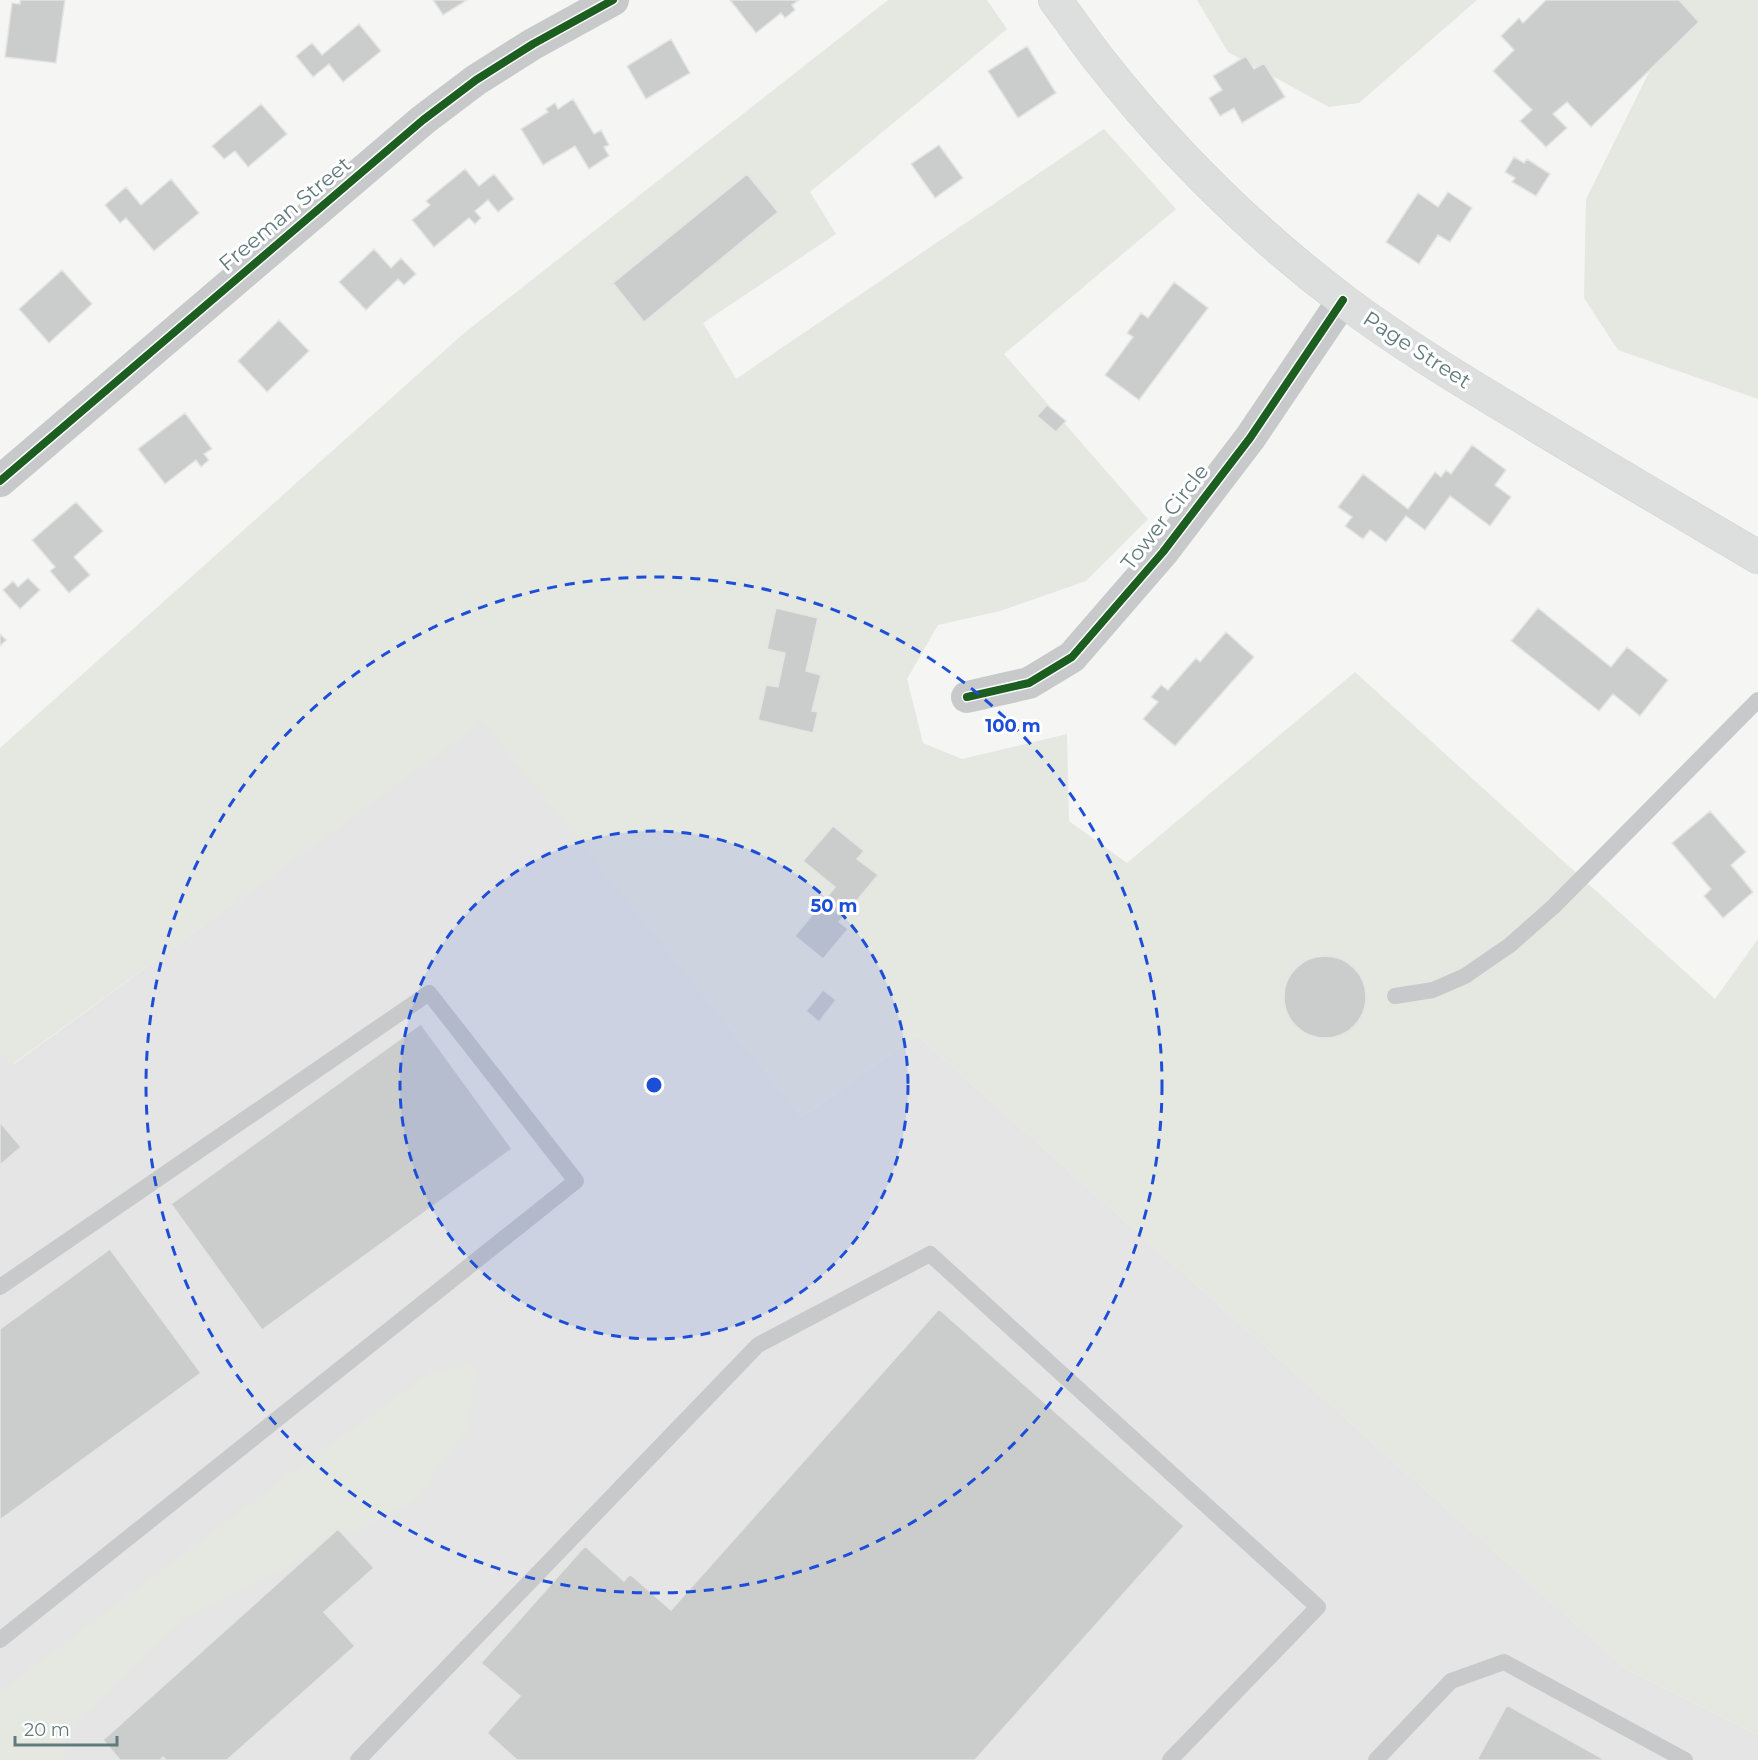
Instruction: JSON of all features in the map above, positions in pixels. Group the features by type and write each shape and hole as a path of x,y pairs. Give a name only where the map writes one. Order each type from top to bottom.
{"main road":[{"name":"Page Street","path":"1055,0 1101,62 1208,182 1267,238 1343,300 1394,338 1449,373 1758,557"}],"street":[{"name":"Freeman Street","path":"0,481 423,120 486,74 533,44 613,0"},
{"name":"Tower Circle","path":"968,697 1029,682 1072,657 1178,533 1250,438 1343,300"}],"lane":[{"path":"1395,996 1433,990 1465,976 1510,945 1553,907 1758,700"},
{"path":"0,1287 429,993 576,1181 0,1640"},
{"path":"358,1760 758,1345 930,1254 1318,1607 1170,1760"},
{"path":"1376,1760 1451,1681 1504,1662 1685,1760"}],"shaded area":[{"path":"888,0 987,0 1007,29 810,192 836,234 703,323 736,379 1104,129 1176,209 1004,354 1148,519 1086,581 1000,611 938,625 907,679 923,743 962,759 1067,734 1069,821 1127,863 1355,672 1715,999 1758,939 1758,1735 1626,1669 917,1035 802,1117 483,722 13,1064 0,1052 0,748 463,334"},
{"path":"1197,0 1477,0 1359,103 1329,107 1228,52"},
{"path":"1672,0 1758,0 1758,399 1618,350 1584,298 1586,199 1658,54"},
{"path":"483,721 802,1117 917,1035 1626,1669 1758,1735 1758,1760 0,1760 0,1052 14,1064"},
{"path":"476,1365 469,1429 413,1502 184,1620 66,1731 65,1760 0,1760 0,1691 273,1486 432,1371"}],"building":[{"path":"20,0 65,0 56,63 5,57 12,3 20,4"},
{"path":"433,0 467,0 443,15"},
{"path":"730,0 799,0 792,5 795,10 785,18 781,13 756,33"},
{"path":"1546,0 1679,0 1699,22 1591,127 1567,102 1553,114 1567,128 1546,147 1520,121 1532,110 1493,71 1514,50 1501,36 1519,18 1523,23"},
{"path":"359,24 381,51 343,82 329,64 313,77 296,56 312,43 322,55"},
{"path":"671,39 690,73 646,99 627,66"},
{"path":"1027,46 1056,93 1018,118 988,71"},
{"path":"1246,56 1254,69 1264,63 1285,97 1242,123 1234,108 1220,116 1209,98 1222,90 1213,76"},
{"path":"573,99 594,134 601,130 609,145 604,147 609,156 589,169 575,146 543,165 521,129 548,112 546,109 555,103 558,109"},
{"path":"261,104 287,134 248,167 235,151 224,159 212,146"},
{"path":"939,145 963,178 935,198 911,164"},
{"path":"1514,157 1524,163 1527,159 1550,174 1536,196 1512,182 1515,178 1505,172"},
{"path":"465,169 479,186 494,174 514,199 498,212 488,200 475,211 481,218 475,224 469,218 434,247 412,220 430,205 426,201"},
{"path":"747,174 778,212 644,322 613,283"},
{"path":"171,179 199,213 154,251 126,218 120,223 105,205 126,187 141,205"},
{"path":"1448,192 1472,208 1450,242 1438,235 1419,264 1386,242 1418,193 1438,207"},
{"path":"374,249 391,268 401,258 416,274 404,285 398,279 366,310 339,282"},
{"path":"62,270 92,304 49,343 19,309"},
{"path":"1174,282 1208,308 1139,400 1105,375 1133,337 1127,333 1141,313 1148,318"},
{"path":"279,320 309,351 267,392 238,361"},
{"path":"1047,405 1066,421 1056,432 1037,416"},
{"path":"185,413 212,449 204,454 209,460 201,467 196,460 165,484 138,449"},
{"path":"1472,445 1506,470 1495,485 1511,497 1490,526 1450,496 1425,530 1406,516 1386,542 1370,530 1363,539 1345,526 1352,517 1338,507 1363,474 1408,509 1435,472 1441,477 1446,470 1451,474"},
{"path":"76,502 103,531 74,557 90,575 69,593 50,571 55,567 32,540"},
{"path":"28,578 40,590 20,609 3,590 13,581 18,587"},
{"path":"776,608 818,618 806,671 821,675 812,711 818,712 813,733 758,720 766,685 778,687 785,653 767,649"},
{"path":"1538,608 1611,667 1627,647 1668,680 1640,716 1613,694 1599,711 1511,641"},
{"path":"1226,632 1254,657 1175,746 1143,719 1158,702 1151,697 1161,685 1168,690 1196,658 1200,662"},
{"path":"0,634 6,640 0,646"},
{"path":"1710,811 1746,852 1731,865 1753,892 1723,918 1704,896 1711,889 1672,843"},
{"path":"833,826 864,851 857,859 878,875 839,922 848,929 823,959 795,936 835,887 803,861"},
{"path":"1325,956 1341,960 1354,968 1362,981 1366,997 1362,1013 1354,1026 1341,1034 1325,1038 1309,1034 1296,1026 1288,1013 1284,997 1288,981 1296,968 1309,960"},
{"path":"823,990 836,1000 819,1022 806,1011"},
{"path":"421,1024 512,1149 262,1330 171,1204"},
{"path":"0,1122 21,1147 0,1165"},
{"path":"110,1249 201,1373 0,1520 0,1329"},
{"path":"939,1309 1184,1526 975,1760 517,1760 487,1733 520,1696 481,1663 585,1546 624,1581 630,1574 671,1610"},
{"path":"338,1529 374,1568 324,1612 355,1646 227,1760 166,1760 163,1757 160,1760 120,1760 103,1740"},
{"path":"1507,1705 1605,1760 1477,1760"}],"cycle path":[{"path":"0,481 423,120 476,80 533,44 613,0"},
{"path":"967,697 1029,683 1072,657 1163,552 1250,438 1343,300"}]}
